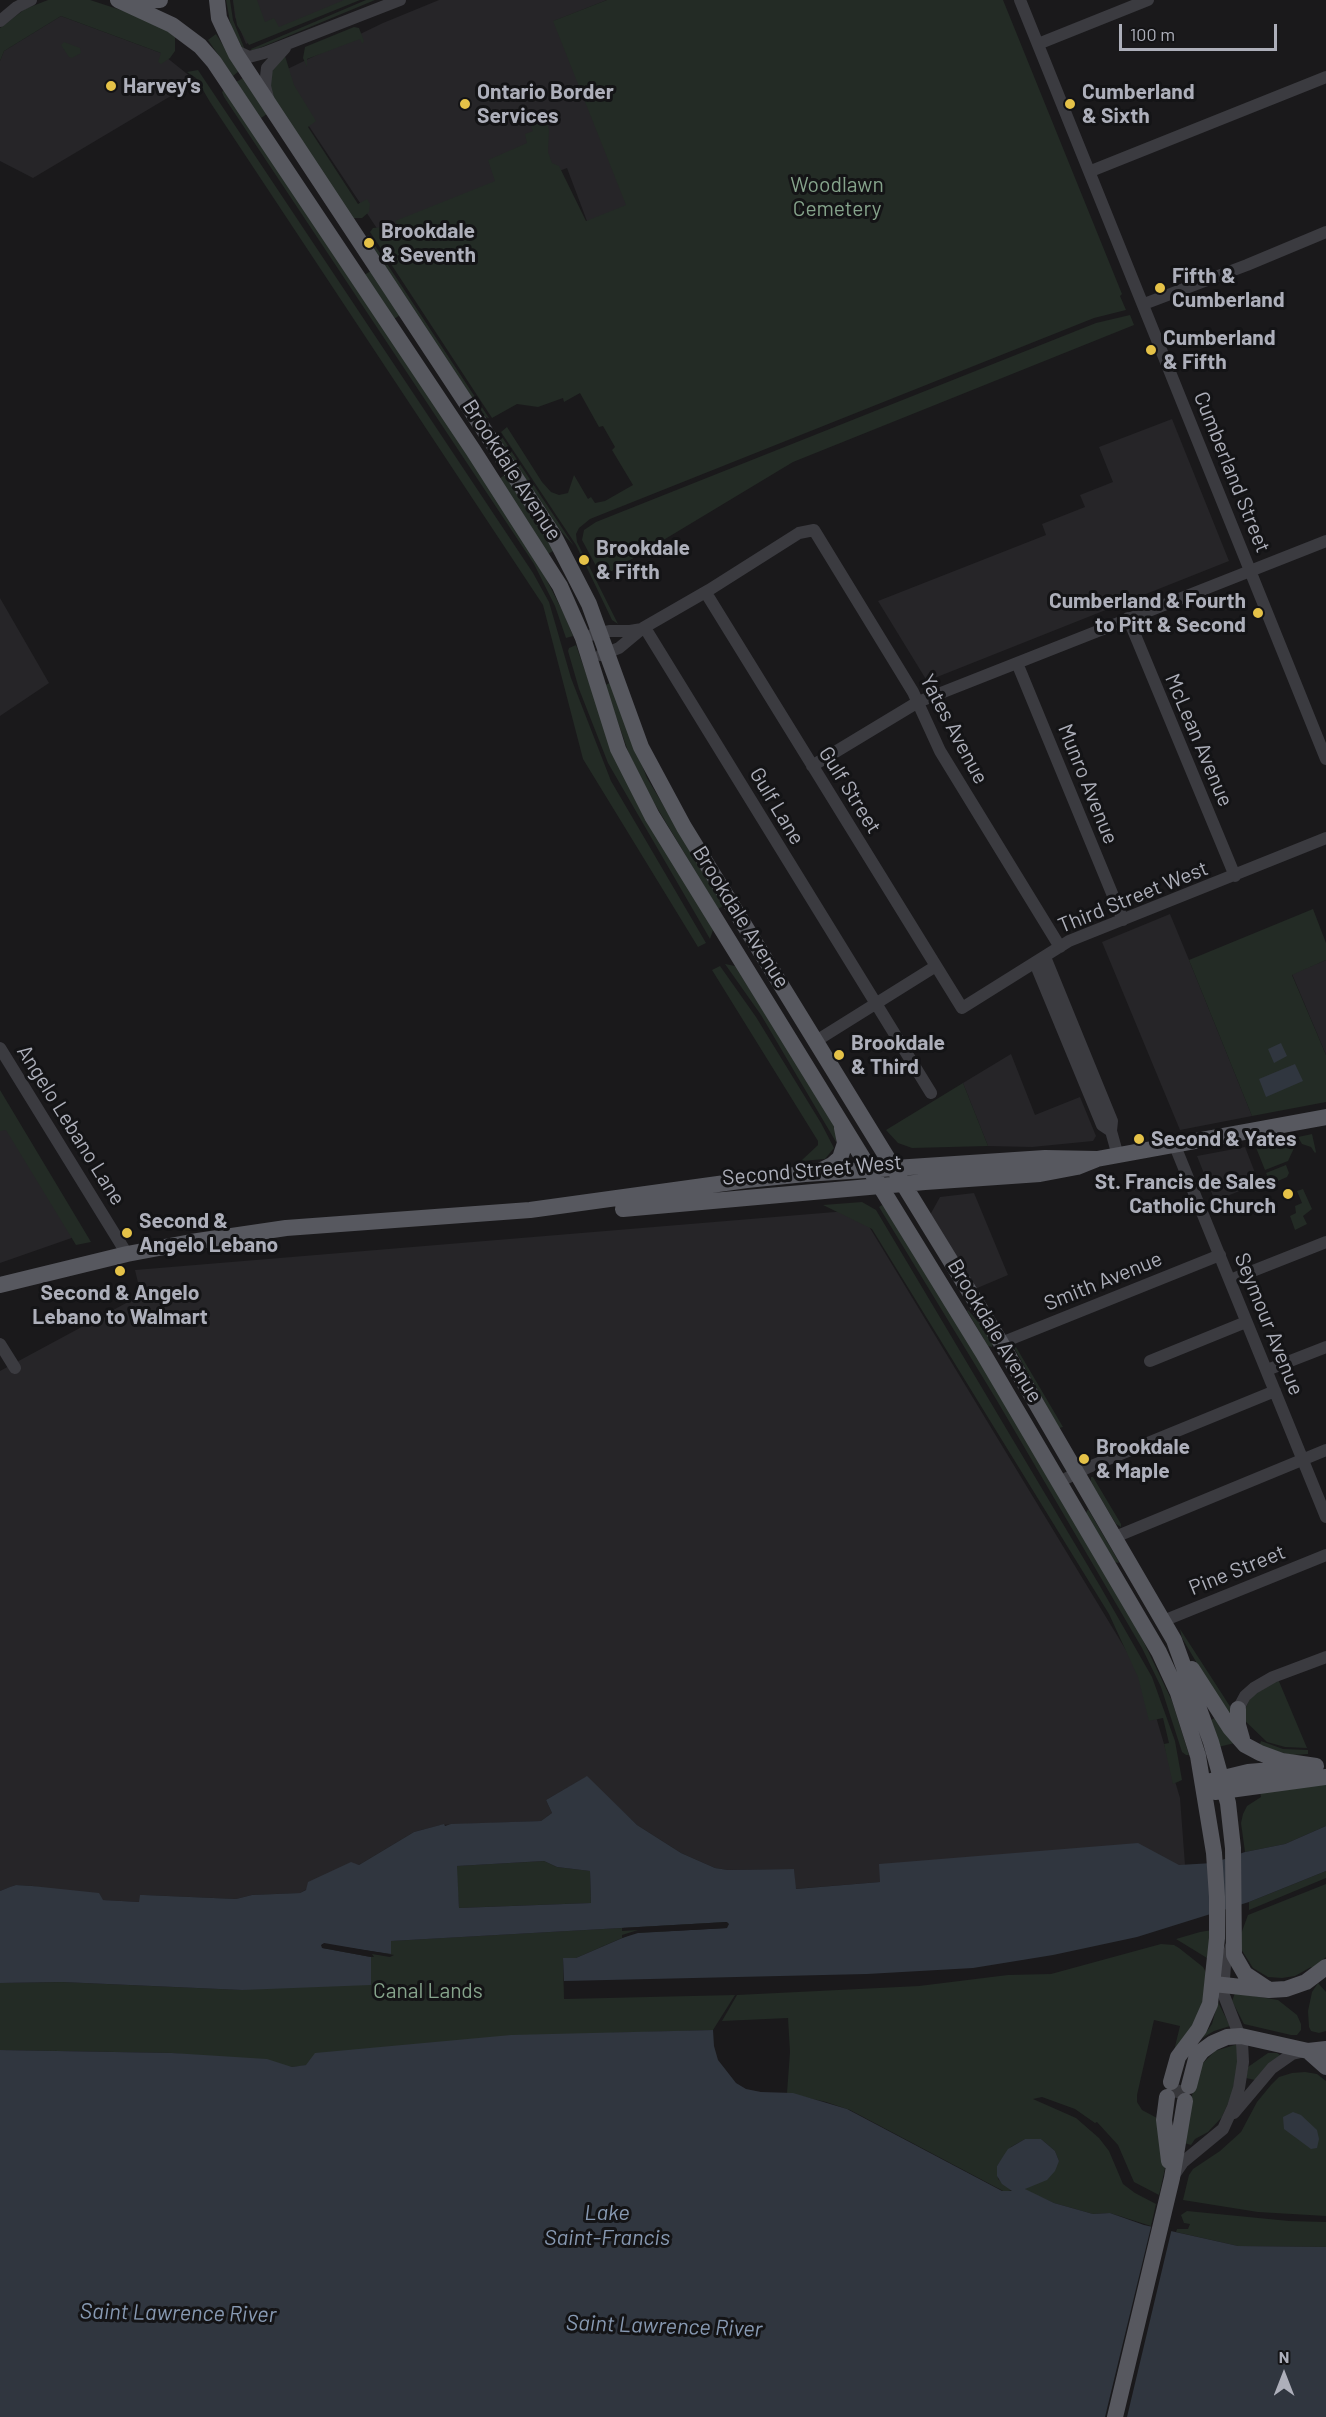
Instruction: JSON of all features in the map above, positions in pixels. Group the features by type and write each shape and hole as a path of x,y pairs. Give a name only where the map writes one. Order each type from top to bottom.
{"main road":[{"path":"121,0 160,0"},
{"name":"Brookdale Avenue","path":"121,0 172,25 207,52 473,450 560,586 583,638 610,726 632,779 977,1344 1150,1636 1169,1673 1191,1730 1204,1786 1226,1920"},
{"name":"Brookdale Avenue","path":"217,0 219,18 234,50 554,536 589,604 632,725 653,772 748,933 1002,1343 1174,1640 1211,1742 1222,1785 1233,1848 1226,1920"},
{"path":"736,951 748,933"},
{"name":"Second Street West","path":"0,1285 128,1254 286,1228 530,1210 806,1174 1045,1158 1096,1159 1326,1117"},
{"path":"806,1174 824,1170 840,1158 845,1143 842,1125"},
{"name":"Second Street West","path":"530,1210 672,1206 879,1186 1040,1174 1071,1168 1096,1159"},
{"path":"1174,1640 1230,1728 1245,1745 1260,1754 1282,1761 1323,1769"},
{"path":"1238,1709 1238,1725 1245,1745"},
{"path":"1204,1786 1213,1792 1248,1772 1323,1769"},
{"path":"1226,1920 1232,1938 1234,1955 1241,1969 1253,1981 1269,1990"},
{"path":"1178,2092 1178,2057 1199,2029 1219,1984 1226,1920"},
{"path":"1219,1984 1269,1990 1300,1985 1326,1967"},
{"path":"1115,2417 1172,2179 1164,2120 1178,2092 1206,2047 1227,2037 1241,2037 1308,2051 1326,2049"},
{"path":"1308,2051 1326,2067"}],"street":[{"path":"0,21 17,7 31,0"},
{"path":"234,50 252,57 400,0"},
{"name":"Cumberland Street","path":"1020,0 1326,759"},
{"path":"1038,44 1148,0"},
{"path":"271,108 265,86 267,68 291,42"},
{"path":"1090,171 1326,77"},
{"path":"1144,304 1326,232"},
{"name":"Yates Avenue","path":"706,592 799,533 814,530 918,702 940,751 1060,947"},
{"path":"812,766 918,702 1326,541"},
{"path":"590,658 619,648 644,628 706,592"},
{"name":"Gulf Street","path":"706,592 962,1008"},
{"name":"McLean Avenue","path":"1128,618 1235,876"},
{"path":"583,638 600,633 644,628"},
{"name":"Gulf Lane","path":"644,628 931,1093"},
{"name":"Munro Avenue","path":"1017,663 1123,920"},
{"name":"Third Street West","path":"962,1008 1060,947 1326,838"},
{"path":"1040,960 1085,1069 1102,1125 1111,1131 1118,1156"},
{"path":"816,1041 936,966"},
{"name":"Angelo Lebano Lane","path":"0,1048 128,1254"},
{"name":"Seymour Avenue","path":"1175,1146 1326,1517"},
{"path":"1230,1280 1326,1242"},
{"name":"Smith Avenue","path":"1002,1343 1220,1255"},
{"path":"1150,1361 1246,1322"},
{"path":"0,1344 15,1368"},
{"path":"1267,1370 1326,1347"},
{"path":"1059,1482 1077,1472 1275,1391"},
{"path":"1115,1537 1326,1450"},
{"name":"Pine Street","path":"1163,1621 1326,1555"},
{"path":"1238,1709 1245,1696 1254,1688 1274,1677 1326,1657"},
{"path":"1228,2121 1241,2074 1243,2048 1241,2037 1219,1984 1232,1938"},
{"path":"1172,2179 1183,2162 1217,2136 1272,2068 1292,2054 1308,2051"}],"shaded area":[{"path":"233,0 350,0 246,44 235,17"},
{"path":"439,0 607,0 554,21 636,228 596,245 567,168 384,239 275,75 383,23"},
{"path":"61,16 161,53 196,81 33,178 0,161 0,61 4,51"},
{"path":"1172,419 1229,561 927,681 878,601 1046,535 1042,524 1085,507 1080,495 1113,482 1099,447"},
{"path":"0,598 49,683 0,716"},
{"path":"1170,914 1252,1116 1180,1130 1102,942"},
{"path":"1326,960 1326,1055 1292,974"},
{"path":"1011,1054 1035,1115 1080,1097 1096,1136 1093,1141 1032,1147 988,1146 963,1083"},
{"path":"0,1093 83,1234 0,1263"},
{"path":"1245,1147 1259,1183 1215,1201 1197,1156"},
{"path":"974,1193 1008,1275 975,1289 930,1215 940,1197"},
{"path":"859,1210 1146,1683 1180,1798 1185,1865 880,1864 880,1882 795,1889 794,1869 728,1870 715,1868 681,1853 637,1825 586,1777 546,1800 552,1813 541,1821 441,1825 414,1832 359,1865 353,1864 300,1893 252,1895 236,1899 140,1895 140,1902 102,1900 32,1886 16,1885 0,1891 0,1371 141,1295 135,1270"}],"green space":[{"path":"48,0 90,0 130,13 175,34 175,51 161,64 158,62 161,53 61,16 4,51 0,61 0,28 25,9"},
{"path":"226,0 230,0 233,20 245,50 231,27"},
{"path":"233,0 257,0 265,22 274,18 279,27 344,0 360,0 249,45 237,25"},
{"path":"366,0 375,0 252,51 251,49"},
{"name":"Woodlawn Cemetery","path":"607,0 1003,0 1122,294 1120,296 1126,310 1094,318 590,519 579,528 576,534 577,542 618,624 612,620 576,545 501,432 507,427 542,482 551,492 559,495 568,493 574,475 588,499 591,497 595,503 605,501 633,485 612,450 615,447 603,426 599,427 580,393 564,402 563,398 538,407 517,404 492,418 370,232 373,228 383,227 390,235 400,229 395,221 495,181 488,160 527,143 525,134 533,131 530,124 546,119 549,130 548,152 552,163 559,166 586,221 626,205 553,21"},
{"path":"354,27 359,28 364,41 362,44 360,39 307,59 307,67 303,58 305,47"},
{"path":"216,34 239,71 233,76 208,40"},
{"path":"64,42 80,48 81,53 72,58 69,57 61,45"},
{"path":"285,56 294,85 316,121 308,127 358,204 367,199 370,204 369,212 362,218 352,218 271,94 271,74 274,67"},
{"path":"198,70 533,573 549,602 571,678 611,781 706,943 698,947 583,759 543,605 196,78 187,72"},
{"path":"243,78 267,114 261,118 236,82"},
{"path":"226,88 534,555 573,636 566,638 555,606 534,564 224,97 222,92"},
{"path":"368,235 489,418 485,417 366,240"},
{"path":"371,271 400,315 394,319 364,275"},
{"path":"1130,315 1134,325 793,462 602,577 582,540 584,530 596,522 1096,323"},
{"path":"500,434 574,546 551,520 499,441"},
{"path":"506,474 555,550 548,554 499,479"},
{"path":"576,645 609,740 713,930 710,939 608,763 579,689 568,651"},
{"path":"610,683 647,778 715,891 723,906 718,909 653,801 629,754 605,685"},
{"path":"1313,909 1326,943 1326,960 1292,975 1326,1055 1326,1102 1252,1116 1189,960"},
{"path":"725,964 735,966 833,1121 836,1142 761,1015"},
{"path":"720,966 756,1017 821,1123 834,1148 825,1159 801,1161 818,1145 818,1141 712,970"},
{"path":"963,1083 988,1146 912,1148 898,1143 886,1130"},
{"path":"0,1090 91,1242 76,1245 6,1130 0,1131"},
{"path":"1312,1134 1315,1153 1311,1147 1302,1144 1298,1137"},
{"path":"1292,1138 1295,1146 1288,1161 1265,1170 1255,1145"},
{"path":"1286,1165 1289,1173 1287,1177 1271,1184 1266,1173"},
{"path":"1303,1189 1312,1209 1303,1216 1307,1224 1295,1230 1290,1216 1296,1213 1295,1206 1302,1203 1297,1191"},
{"path":"862,1202 876,1210 1152,1677 1175,1741 1182,1780 1173,1784 1164,1744 1169,1743 1163,1718 1149,1721 1138,1677 1109,1614 872,1229 823,1205"},
{"path":"882,1205 888,1211 1000,1393 1138,1630 1172,1701 1189,1755 1182,1752 1161,1687 1142,1648 996,1399 879,1207"},
{"path":"968,1310 993,1343 992,1347 988,1346"},
{"path":"1013,1346 1016,1347 1063,1427 1059,1428"},
{"path":"1091,1477 1121,1527 1116,1524 1091,1482"},
{"path":"1088,1509 1118,1563 1115,1562 1086,1513"},
{"path":"1180,1629 1233,1711 1230,1719 1182,1638"},
{"path":"1278,1679 1307,1748 1285,1747 1267,1742 1241,1717 1251,1697"},
{"path":"1216,1717 1235,1743 1218,1747 1208,1722"},
{"path":"1261,1741 1283,1749 1308,1750 1308,1754 1292,1755 1259,1747"},
{"path":"1326,1784 1326,1826 1285,1844 1245,1852 1241,1823 1243,1814 1247,1806 1261,1797 1260,1792"},
{"path":"544,1861 557,1867 590,1871 591,1903 459,1908 456,1866"},
{"path":"1326,1871 1326,1878 1249,1910 1249,1902"},
{"path":"1326,1884 1326,1957 1313,1969 1311,1967 1295,1976 1282,1978 1268,1977 1253,1968 1241,1949 1241,1934 1248,1915"},
{"name":"Canal Lands","path":"727,1922 622,1938 576,1958 563,1958 564,1999 735,1995 713,2030 611,2033 292,2067 172,2053 0,2050 0,1983 62,1982 242,1990 371,1957 322,1948 391,1954 390,1941"},
{"path":"1212,1930 1207,1958 1176,1939 1200,1932"},
{"path":"1161,1944 1174,1945 1179,1948 1203,1967 1207,1974 1202,2010 1172,2059 1180,2026 1154,2020 1137,2095 1137,2102 1142,2110 1157,2118 1166,2164 1159,2195 1134,2182 1118,2145 1097,2122 1095,2123 1075,2109 1042,2097 1033,2099 1076,2118 1099,2138 1109,2151 1123,2184 1156,2204 1151,2226 1110,2213 1093,2214 1054,2203 1026,2191 1025,2188 1035,2184 1059,2161 1055,2151 1041,2139 1025,2139 1011,2147 997,2166 998,2179 1012,2190 1005,2192 850,2110 787,2093 790,2052 788,2018 722,2021 737,1995 919,1986 1008,1975 1051,1974"},
{"path":"1318,1983 1326,1992 1326,2031 1319,2033 1311,2031 1309,2027 1308,2011 1312,1992"},
{"path":"1235,1993 1278,2000 1297,2015 1301,2030 1297,2035 1291,2035 1244,2024 1232,2001"},
{"path":"1218,2002 1230,2026 1202,2038 1212,2024"},
{"path":"1238,2044 1238,2061 1232,2094 1222,2117 1191,2145 1184,2143 1190,2102 1201,2065 1215,2051"},
{"path":"1268,2053 1277,2053 1281,2056 1255,2080 1246,2078 1248,2067"},
{"path":"1305,2072 1317,2074 1326,2081 1326,2216 1258,2212 1183,2200 1189,2175 1193,2169 1220,2151 1241,2132 1257,2102 1271,2085 1279,2077"},
{"path":"1187,2211 1289,2221 1326,2222 1326,2247 1238,2246 1176,2232 1177,2229 1188,2229 1190,2224 1184,2223 1181,2215"}],"water":[{"path":"1281,1043 1287,1056 1274,1063 1268,1049"},
{"path":"1295,1064 1303,1081 1266,1097 1259,1079"},
{"path":"587,1776 637,1825 681,1853 715,1868 728,1870 794,1869 796,1889 880,1882 879,1864 1138,1843 1179,1865 1213,1863 1245,1852 1285,1844 1326,1826 1326,1871 1249,1902 1137,1937 1053,1955 973,1968 867,1974 564,1981 563,1958 576,1958 634,1933 727,1928 727,1922 391,1941 391,1954 322,1944 323,1948 371,1957 371,1985 242,1990 62,1982 0,1983 0,1891 10,1887 32,1886 99,1893 103,1900 139,1902 140,1895 236,1899 252,1895 300,1893 306,1890 308,1882 351,1862 359,1865 414,1832 444,1824 445,1826 541,1821 552,1813 546,1800","holes":["544,1861 557,1867 590,1871 591,1903 459,1908 457,1866"]},
{"name":"Lake Saint-Francis","path":"713,2030 718,2060 736,2083 746,2089 793,2093 847,2109 1002,2191 1012,2191 1002,2184 997,2176 997,2166 1008,2149 1025,2139 1041,2139 1055,2151 1059,2161 1055,2171 1047,2180 1025,2189 1054,2203 1093,2214 1110,2213 1144,2225 1238,2246 1326,2247 1326,2417 0,2417 0,2050 172,2053 267,2059 292,2067 306,2065 315,2053 511,2035"},
{"path":"1293,2112 1301,2115 1317,2130 1319,2139 1317,2148 1311,2149 1284,2129 1283,2117"}],"pier":[{"path":"727,1922 729,1924 727,1928 638,1933 622,1938 622,1935 638,1930 622,1931 622,1928"},
{"path":"324,1943 394,1955 390,1957 372,1954 374,1957 371,1957 322,1948 321,1945"},
{"path":"1152,2223 1172,2228 1127,2417 1105,2417"}],"tunnel":[{"path":"1177,2098 1180,2085"}],"place":[{"name":"Harvey's","path":"111,86"},
{"name":"Ontario Border Services","path":"465,104"},
{"name":"Cumberland & Sixth","path":"1070,104"},
{"name":"Brookdale & Seventh","path":"369,243"},
{"name":"Fifth & Cumberland","path":"1160,288"},
{"name":"Cumberland & Fifth","path":"1151,350"},
{"name":"Brookdale & Fifth","path":"584,560"},
{"name":"Cumberland & Fourth to Pitt & Second","path":"1258,613"},
{"name":"Brookdale & Third","path":"839,1055"},
{"name":"Second & Yates","path":"1139,1139"},
{"name":"St. Francis de Sales Catholic Church","path":"1288,1194"},
{"name":"Second & Angelo Lebano","path":"127,1233"},
{"name":"Second & Angelo Lebano to Walmart","path":"120,1271"},
{"name":"Brookdale & Maple","path":"1084,1459"}],"water label":[{"name":"Saint Lawrence River","path":"178,2313"},
{"name":"Saint Lawrence River","path":"664,2326"}]}
